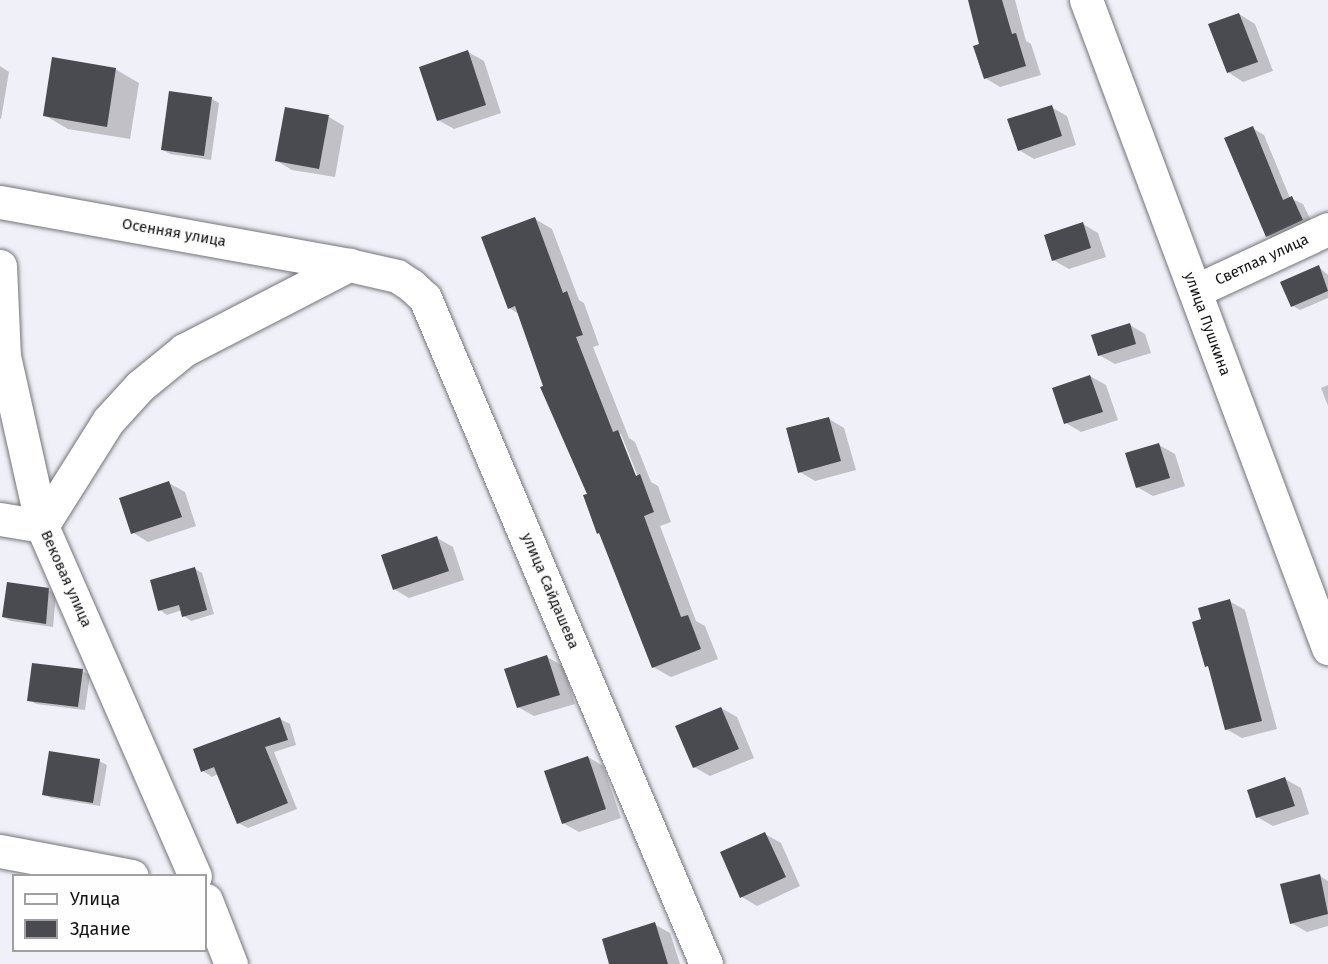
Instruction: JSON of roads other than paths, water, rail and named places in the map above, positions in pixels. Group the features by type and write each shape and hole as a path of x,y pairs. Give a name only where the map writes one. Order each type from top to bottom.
{"street":[{"name":"улица Пушкина","path":"1086,0 1328,648"},
{"name":"Осенняя улица","path":"0,202 349,265"},
{"name":"Светлая улица","path":"1195,291 1328,229"},
{"path":"0,519 42,525 108,421 158,372 184,350 349,265"},
{"name":"улица Сайдашева","path":"349,265 397,276 425,298 706,964"},
{"name":"Вековая улица","path":"0,266 4,356 42,525 194,874"},
{"path":"0,851 121,874"},
{"path":"207,903 231,964"}]}
